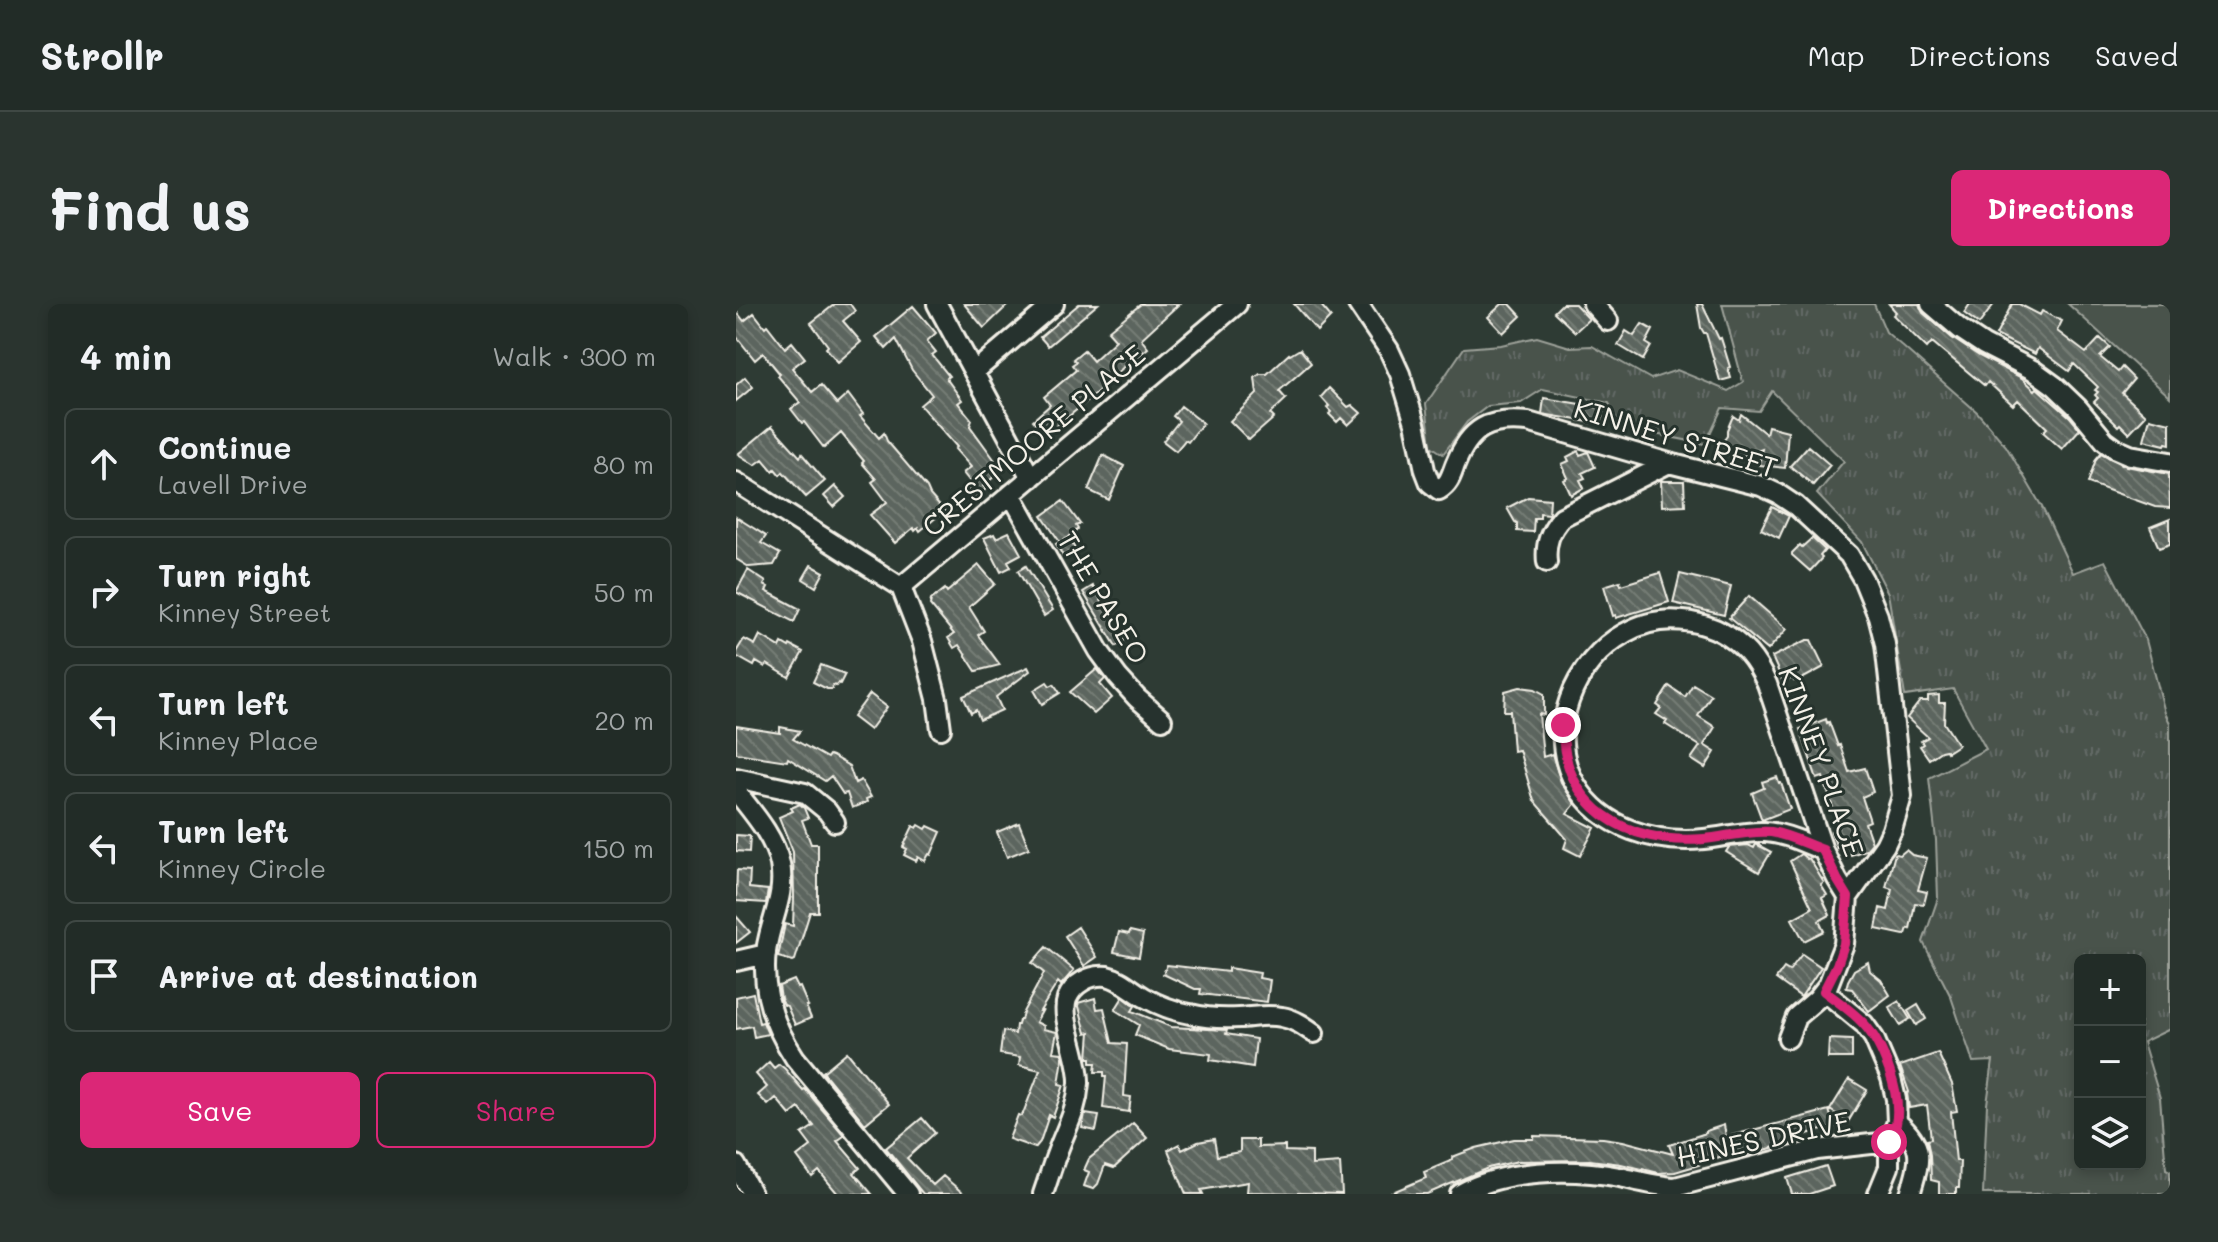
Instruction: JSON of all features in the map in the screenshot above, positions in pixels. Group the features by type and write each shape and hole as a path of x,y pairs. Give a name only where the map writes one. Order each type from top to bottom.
{"street":[{"path":"937,304 1031,478"},
{"path":"974,372 1054,304"},
{"name":"CRESTMOORE PLACE","path":"901,587 1237,304"},
{"name":"KINNEY STREET","path":"1358,304 1389,350 1400,374 1425,470 1430,483 1439,490 1447,485 1467,439 1479,429 1493,422 1528,422 1761,486 1796,506 1849,555 1878,616 1885,644 1902,796 1885,845 1848,897"},
{"path":"1593,304 1608,321"},
{"path":"1931,304 1984,345 2033,370 2055,386 2116,449 2130,455 2170,462"},
{"path":"1547,562 1548,538 1562,517 1669,463"},
{"path":"736,482 901,587 928,662 941,729"},
{"name":"THE PASEO","path":"1011,494 1099,651 1137,698 1162,720"},
{"name":"KINNEY PLACE","path":"1823,850 1769,832 1681,840 1654,836 1617,824 1600,814 1575,783 1563,744 1567,707 1581,678 1599,653 1627,632 1660,621 1679,620 1716,629 1748,653 1763,676 1823,850 1848,897"},
{"path":"736,778 805,793 835,822"},
{"path":"736,791 769,835 780,865 780,901 769,936 765,975 773,1017 795,1058 908,1194"},
{"path":"1788,1038 1796,1017 1824,991 1837,965 1844,944 1848,897"},
{"path":"736,961 766,954"},
{"path":"1043,1194 1078,1099 1077,1058 1065,1020 1065,1009 1074,988 1083,981 1095,976 1108,976 1156,1003 1190,1015 1217,1018 1285,1017 1314,1033"},
{"path":"1824,991 1864,1024 1874,1038 1891,1078 1897,1122 1889,1142 1889,1167 1878,1194"},
{"path":"1897,1122 1911,1134 1919,1151 1920,1163 1910,1194"},
{"name":"HINES DRIVE","path":"1460,1194 1507,1176 1535,1173 1586,1173 1675,1187 1817,1150 1889,1142"},
{"path":"736,1165 752,1194"}],"green space":[{"path":"1722,304 1874,304 1886,332 1977,412 2006,446 2042,507 2073,573 2105,561 2146,640 2170,723 2170,1029 2146,1041 2146,954 2074,954 2074,1170 2146,1170 2146,1052 2160,1098 2170,1194 1983,1194 1987,1104 1993,1061 1973,1062 1951,997 1923,942 1938,898 1929,778 1986,749 1953,689 1905,696 1888,593 1862,542 1817,494 1844,461 1772,391 1759,411 1722,408 1705,444 1620,427 1609,403 1543,389 1521,403 1488,406 1467,422 1443,454 1431,446 1426,404 1464,348 1501,345 1537,337 1570,347 1592,346 1651,379 1677,370 1728,391 1743,382"},
{"path":"2068,304 2170,304 2170,397"}],"building":[{"path":"835,304 850,304 855,311 843,321 861,342 838,362 811,323"},
{"path":"964,304 1009,304 984,328"},
{"path":"1079,304 1098,304 1048,346 1040,337"},
{"path":"1141,304 1179,304 1141,339 1148,348 1046,435 1033,420 1050,405 1044,397 1076,370 1072,365 1076,362 1073,359 1084,350 1093,361 1116,340 1108,331"},
{"path":"1294,304 1320,304 1331,317 1317,331"},
{"path":"1502,304 1510,304 1521,316 1503,333 1488,317"},
{"path":"1562,304 1575,304 1589,319 1575,332 1554,312"},
{"path":"1697,304 1702,304 1721,338 1731,378 1720,381 1706,333 1701,328"},
{"path":"1889,304 1919,304 1923,313 1952,338 2022,378 2035,390 2037,388 2080,429 2062,449 2043,432 2047,428 2018,400 2013,405 1988,382 1985,386 1932,342 1927,348 1893,315 1896,312"},
{"path":"1970,304 1994,304 1979,324 1964,313"},
{"path":"2012,304 2019,304 2040,315 2042,311 2062,321 2057,331 2086,353 2100,338 2110,347 2100,357 2118,372 2122,367 2134,379 2122,393 2146,415 2129,433 2094,402 2098,398 2095,390 2098,387 2074,364 2069,371 2038,348 2035,354 1996,335"},
{"path":"913,306 936,333 927,341 936,352 932,355 949,376 946,378 962,400 958,403 972,420 970,426 1002,470 983,486 986,489 975,498 966,488 971,483 963,473 971,467 920,405 932,395 912,370 896,339 886,349 876,337"},
{"path":"736,311 744,321 754,313 785,348 792,342 805,358 792,368 812,392 821,385 837,404 848,394 863,414 860,416 879,438 884,433 887,441 944,511 920,531 913,528 895,543 870,515 887,502 872,482 876,479 862,463 864,461 841,433 824,448 802,423 791,409 800,402 778,376 780,374 763,353 755,360 736,336"},
{"path":"1642,324 1653,330 1646,343 1651,346 1643,360 1618,345 1626,331 1634,336"},
{"path":"1300,349 1311,363 1279,391 1286,399 1270,414 1274,418 1249,440 1230,421 1257,394 1255,378 1267,374 1289,354"},
{"path":"745,377 753,387 736,401 736,385"},
{"path":"1329,388 1348,407 1352,405 1361,413 1348,425 1341,418 1337,422 1329,414 1329,406 1321,397"},
{"path":"1544,398 1604,408 1601,424 1542,414"},
{"path":"1181,406 1203,423 1176,451 1163,441 1179,421 1173,416"},
{"path":"1741,414 1766,434 1768,426 1788,431 1785,468 1759,465 1762,449 1736,459 1725,452 1727,448 1721,444 1733,416 1739,420"},
{"path":"2150,418 2170,423 2170,444 2144,440"},
{"path":"772,426 825,481 806,497 783,472 780,475 775,469 773,471 763,459 755,465 738,454"},
{"path":"1808,446 1830,465 1813,485 1790,466"},
{"path":"1578,451 1580,455 1588,452 1595,467 1582,473 1585,478 1580,480 1584,488 1571,495 1564,480 1568,478 1562,464"},
{"path":"2101,453 2126,466 2169,474 2170,508 2155,507 2088,483"},
{"path":"1103,455 1124,466 1109,500 1088,490"},
{"path":"1661,481 1684,481 1685,505 1662,506"},
{"path":"835,486 845,497 834,507 824,496"},
{"path":"1528,497 1550,499 1549,514 1540,513 1540,518 1534,518 1533,532 1517,531 1517,523 1507,508"},
{"path":"1063,501 1080,524 1063,541 1069,537 1075,549 1063,556 1056,544 1060,542 1042,516"},
{"path":"1772,507 1789,516 1779,538 1761,529"},
{"path":"736,517 766,536 761,543 780,554 774,565 749,567 736,559"},
{"path":"2170,519 2170,544 2159,548 2150,527"},
{"path":"1009,532 1021,554 1008,561 1011,567 1001,572 984,538 994,534 996,538"},
{"path":"1812,538 1825,550 1810,571 1792,553"},
{"path":"811,565 824,572 816,587 803,579"},
{"path":"979,565 995,584 969,607 984,631 978,635 1000,665 976,671 959,645 954,648 948,638 954,634 930,605 931,600 945,589 947,592"},
{"path":"1026,566 1053,610 1044,616 1018,571"},
{"path":"748,570 766,582 766,591 800,609 794,622 736,592"},
{"path":"1660,573 1669,602 1616,618 1616,615 1613,616 1604,586 1620,581 1621,585"},
{"path":"1680,574 1731,586 1724,615 1673,603"},
{"path":"1093,586 1124,641 1116,646 1083,592"},
{"path":"1749,596 1787,629 1768,650 1729,618"},
{"path":"760,635 780,647 782,643 803,652 789,677 767,664 765,667 756,662 754,666 736,656 744,639 755,645"},
{"path":"1811,640 1824,667 1800,680 1794,681 1793,678 1783,682 1772,657"},
{"path":"821,665 845,674 840,684 827,689 813,682"},
{"path":"1028,667 1030,671 996,697 1002,710 980,720 976,710 971,713 963,696"},
{"path":"1097,669 1105,679 1100,684 1112,698 1094,714 1070,692"},
{"path":"1047,682 1050,686 1054,684 1060,693 1042,704 1034,690"},
{"path":"1693,684 1711,695 1698,716 1715,727 1704,745 1715,752 1705,768 1691,759 1700,746 1665,724 1667,721 1656,714 1661,708 1657,705 1669,686 1685,697"},
{"path":"1520,687 1544,694 1544,715 1539,714 1543,757 1552,754 1561,782 1575,804 1567,814 1595,828 1580,856 1564,848 1567,839 1534,801 1519,750 1513,751 1510,711 1504,711 1505,691"},
{"path":"870,694 887,707 870,730 853,717"},
{"path":"1939,695 1939,703 1945,703 1944,723 1958,745 1929,759 1920,746 1923,744 1921,741 1928,737 1907,718 1920,701 1928,701 1928,696"},
{"path":"1826,719 1840,745 1849,772 1865,768 1873,792 1862,797 1870,821 1865,823 1872,843 1866,850 1851,855 1848,844 1837,848 1831,831 1839,828 1834,811 1823,777 1817,779 1800,729"},
{"path":"736,726 780,733 780,727 800,731 793,739 849,766 855,783 861,780 871,797 852,808 847,793 843,794 831,776 825,781 788,758 787,761 736,753"},
{"path":"1777,777 1790,809 1762,820 1752,793 1764,788 1762,782"},
{"path":"800,804 808,818 802,820 811,844 818,844 818,912 810,912 793,961 778,957 785,924 793,926 794,898 793,852 779,817"},
{"path":"1019,823 1029,848 1007,857 997,832"},
{"path":"919,825 941,832 925,861 918,857 916,861 904,855 907,849 903,847 913,826 917,828"},
{"path":"736,835 750,836 749,852 736,851"},
{"path":"1756,844 1771,852 1759,872 1726,852 1729,847 1748,845 1754,848"},
{"path":"1906,850 1912,855 1927,858 1918,890 1927,892 1924,904 1915,903 1910,929 1904,935 1876,929 1880,908 1888,910 1892,889 1886,887 1895,854 1900,855"},
{"path":"1801,854 1809,858 1824,883 1821,885 1827,895 1822,898 1830,915 1819,921 1824,931 1804,941 1792,919 1812,908 1790,861"},
{"path":"737,870 750,871 749,888 768,890 766,903 736,901"},
{"path":"736,916 750,932 736,943"},
{"path":"1078,927 1097,957 1084,966 1065,936"},
{"path":"1130,931 1143,934 1139,957 1114,952 1119,932 1129,934"},
{"path":"1046,947 1074,970 1061,985 1058,982 1036,1022 1044,1026 1043,1029 1057,1032 1053,1052 1062,1053 1059,1084 1064,1085 1053,1117 1049,1115 1035,1148 1009,1139 1018,1115 1022,1116 1040,1070 1019,1065 1020,1057 1000,1054 1003,1031 1015,1034 1016,1025 1044,973 1032,963"},
{"path":"1802,954 1821,967 1801,997 1776,979 1784,968 1789,971"},
{"path":"1868,962 1870,971 1881,980 1890,995 1869,1011 1852,989 1846,988 1854,970"},
{"path":"1167,965 1260,973 1259,978 1270,980 1267,1002 1200,994 1201,989 1163,974"},
{"path":"794,980 800,987 811,1018 795,1025 781,999 779,986"},
{"path":"753,993 759,1023 763,1022 768,1034 754,1037 752,1026 736,1029 736,997"},
{"path":"1123,997 1135,1006 1132,1011 1171,1027 1227,1030 1226,1034 1256,1039 1253,1067 1210,1060 1211,1054 1169,1049 1135,1035 1139,1025 1115,1010"},
{"path":"1095,998 1097,1009 1104,1008 1112,1043 1127,1044 1124,1096 1131,1097 1129,1112 1103,1108 1106,1076 1104,1072 1095,1072 1096,1063 1091,1063 1091,1058 1088,1058 1090,1032 1086,1033 1078,1003"},
{"path":"1899,1001 1910,1019 1900,1025 1889,1007"},
{"path":"1918,1005 1926,1019 1916,1025 1908,1011"},
{"path":"1829,1039 1852,1040 1852,1058 1828,1058"},
{"path":"847,1052 889,1104 865,1124 823,1072"},
{"path":"1938,1053 1952,1084 1957,1111 1951,1112 1956,1161 1960,1161 1956,1194 1939,1194 1939,1182 1931,1180 1927,1105 1909,1108 1909,1092 1900,1066"},
{"path":"769,1062 774,1068 779,1064 785,1069 843,1134 837,1141 860,1168 854,1173 872,1194 838,1194 819,1171 812,1177 797,1157 811,1146 802,1134 814,1126 799,1108 790,1115 776,1098 768,1105 758,1095 767,1087 756,1074"},
{"path":"1849,1079 1867,1090 1848,1122 1830,1110"},
{"path":"1829,1110 1834,1127 1799,1136 1800,1140 1743,1156 1742,1151 1675,1172 1659,1173 1590,1160 1518,1161 1488,1168 1427,1194 1388,1194 1426,1178 1424,1172 1453,1160 1452,1157 1514,1139 1534,1139 1534,1136 1603,1138 1673,1154 1669,1145 1724,1125 1726,1137"},
{"path":"1085,1114 1099,1116 1096,1131 1082,1128"},
{"path":"922,1118 935,1133 907,1158 933,1185 943,1176 964,1194 923,1194 886,1148"},
{"path":"1133,1123 1147,1138 1114,1168 1105,1165 1093,1189 1084,1186 1089,1172 1084,1170 1089,1159"},
{"path":"1214,1139 1217,1156 1240,1152 1240,1140 1258,1140 1258,1147 1285,1146 1285,1151 1312,1152 1312,1165 1340,1163 1342,1194 1247,1192 1248,1182 1201,1190 1203,1194 1186,1194 1168,1150 1179,1144 1182,1150"},
{"path":"1826,1166 1833,1186 1809,1194 1792,1194 1787,1178"}],"route":[{"path":"1563,725 1567,764 1575,783 1600,814 1617,824 1654,836 1681,840 1769,832 1823,850 1848,897 1844,944 1824,991 1864,1024 1884,1057 1896,1099 1897,1122 1889,1142"}]}
